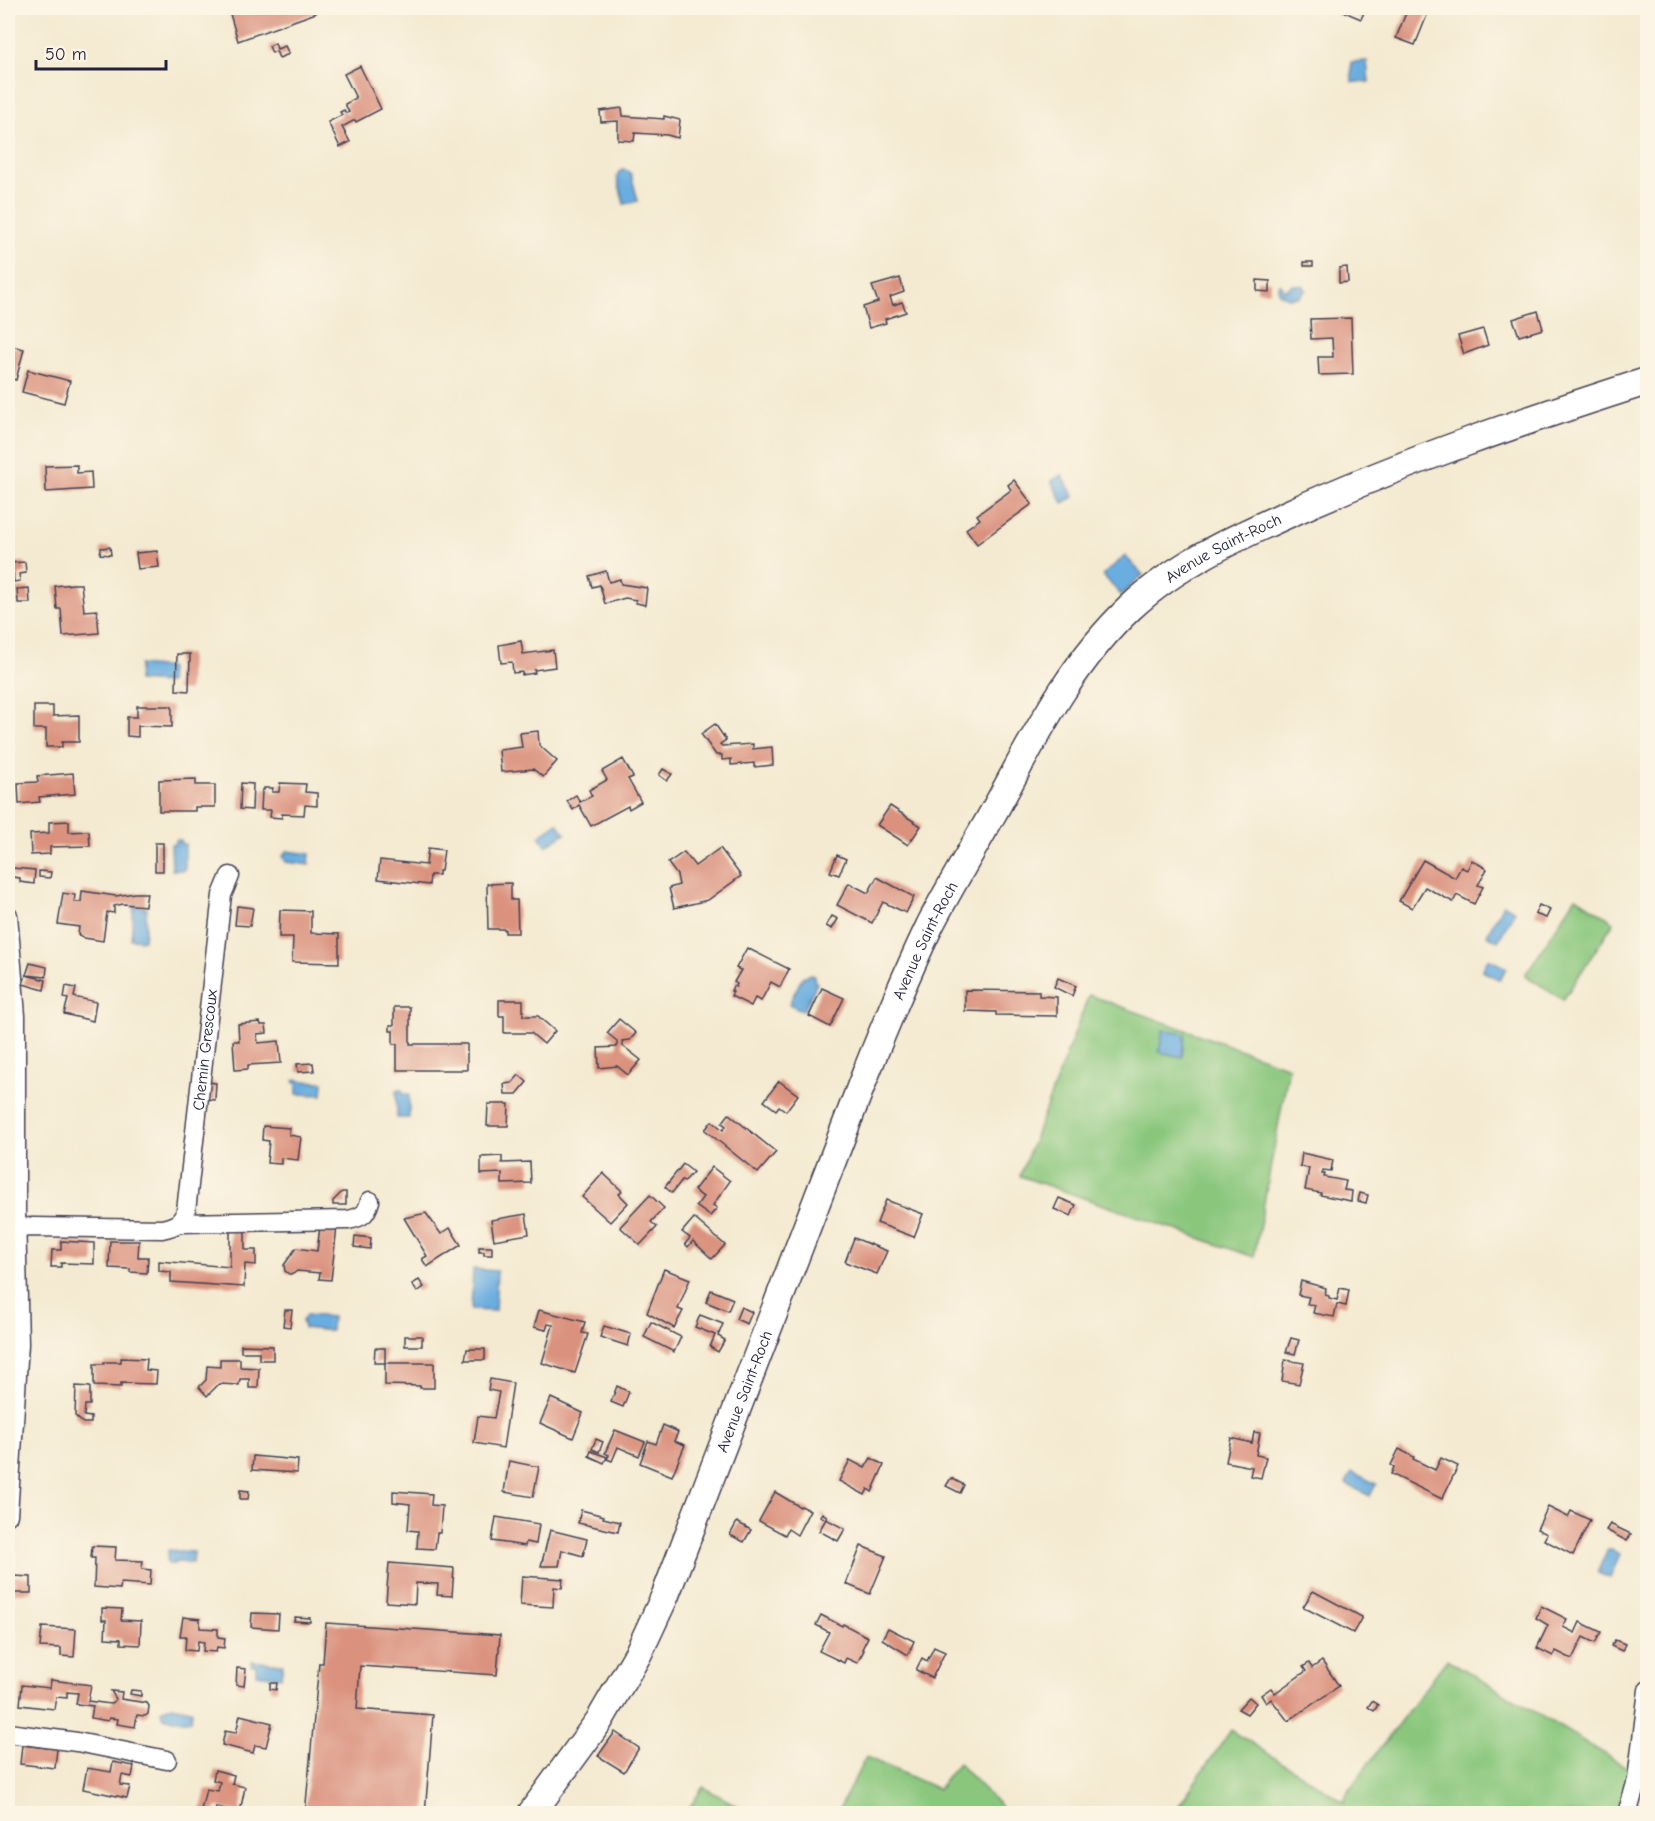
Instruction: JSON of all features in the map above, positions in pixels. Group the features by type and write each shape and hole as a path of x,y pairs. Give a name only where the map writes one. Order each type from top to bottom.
{"main road":[{"name":"Avenue Saint-Roch","path":"531,1814 599,1721 638,1654 665,1596 866,1073 898,994 932,922 1046,716 1073,674 1101,637 1133,605 1170,575 1215,549 1273,521 1406,464 1647,381"}],"street":[{"name":"Chemin Grescoux","path":"180,1222 186,1211 222,895 230,876"},
{"path":"8,915 16,1016 12,1140 20,1344 8,1515"},
{"path":"16,1228 162,1230 175,1227 180,1222 348,1221 360,1218 368,1211 370,1201"},
{"path":"1627,1814 1637,1780 1647,1690"},
{"path":"8,1733 77,1742 167,1760"}],"green space":[{"path":"1576,897 1614,922 1563,1000 1525,975"},
{"path":"1089,995 1289,1067 1254,1257 1020,1176"},
{"path":"1447,1659 1630,1769 1619,1813 1173,1814 1231,1730 1344,1802 1348,1791"},
{"path":"866,1757 938,1789 958,1763 1002,1808 1010,1813 837,1813"},
{"path":"703,1787 750,1813 686,1813"}],"water":[{"path":"1367,61 1369,82 1352,82 1351,62"},
{"path":"624,169 631,174 638,201 624,204 617,177"},
{"path":"1280,284 1285,290 1293,285 1304,286 1306,290 1299,297 1287,298 1279,293"},
{"path":"1062,475 1074,497 1063,503 1051,481"},
{"path":"1125,556 1143,575 1121,595 1103,575"},
{"path":"139,665 170,668 169,683 138,681"},
{"path":"558,823 565,833 546,846 539,836"},
{"path":"176,840 181,840 181,844 185,844 185,870 172,870 171,844 175,844"},
{"path":"287,851 310,854 309,865 286,862 283,856"},
{"path":"1503,904 1515,911 1498,941 1487,935"},
{"path":"134,906 147,908 144,940 131,939"},
{"path":"1488,959 1507,968 1500,980 1482,971"},
{"path":"809,974 814,976 817,983 803,1011 789,1004 803,976"},
{"path":"1163,1030 1185,1034 1182,1057 1159,1052"},
{"path":"297,1079 323,1082 322,1095 297,1094 297,1085 294,1081"},
{"path":"396,1090 409,1094 409,1118 397,1118"},
{"path":"473,1269 497,1271 495,1311 471,1310"},
{"path":"306,1315 332,1317 331,1331 304,1328 302,1321"},
{"path":"1352,1472 1376,1484 1370,1496 1346,1484"},
{"path":"1608,1549 1620,1554 1610,1578 1598,1573"},
{"path":"168,1550 194,1552 193,1563 168,1564"},
{"path":"252,1661 283,1664 281,1677 256,1674 256,1665 252,1665"},
{"path":"171,1706 192,1710 191,1720 174,1720 164,1717 162,1709"}],"building":[{"path":"249,8 314,8 316,13 238,41 230,14"},
{"path":"1344,8 1366,8 1361,19 1342,11"},
{"path":"1408,8 1430,8 1415,45 1396,38"},
{"path":"275,43 277,49 285,46 289,54 279,58 276,51 272,53 269,46"},
{"path":"360,66 381,109 342,127 350,142 340,147 328,122 342,115 340,112 344,110 346,113 349,112 345,104 356,98 344,74"},
{"path":"622,108 623,116 664,119 664,116 680,120 678,138 635,133 634,141 618,140 618,121 601,122 600,111"},
{"path":"1304,262 1313,262 1313,266 1304,266"},
{"path":"1347,267 1348,282 1339,283 1339,268"},
{"path":"900,278 904,292 890,297 893,305 902,302 906,312 885,319 886,323 869,328 863,307 878,302 872,286"},
{"path":"1257,280 1270,281 1270,292 1257,291"},
{"path":"1538,311 1543,329 1519,336 1513,319"},
{"path":"1351,318 1353,374 1319,375 1318,357 1333,357 1332,338 1311,339 1310,319"},
{"path":"1483,329 1488,345 1464,354 1458,336"},
{"path":"8,345 24,349 16,380 8,378"},
{"path":"28,370 70,381 64,403 22,392"},
{"path":"77,465 77,473 91,472 92,489 46,492 45,466"},
{"path":"1014,480 1032,504 977,544 966,529 980,519 977,515 1011,490 1008,485"},
{"path":"110,547 111,555 100,554 101,548"},
{"path":"157,551 159,567 138,569 136,553"},
{"path":"25,562 26,573 19,574 20,581 14,582 13,574 8,575 8,563"},
{"path":"606,571 609,582 620,579 621,584 647,588 645,605 625,598 605,604 600,585 592,587 589,576"},
{"path":"81,584 84,611 97,610 99,633 63,636 61,609 57,609 55,586"},
{"path":"29,588 30,603 18,603 17,589"},
{"path":"521,641 523,654 553,650 555,667 534,670 535,673 522,675 522,672 513,673 512,662 501,663 499,645"},
{"path":"177,654 190,654 189,691 176,690"},
{"path":"34,706 53,706 53,716 79,715 79,742 62,742 62,747 46,747 46,729 34,729"},
{"path":"137,706 172,706 172,727 138,726 138,737 127,736 127,717 137,717"},
{"path":"715,724 726,740 720,744 722,746 753,744 753,749 772,747 773,765 754,767 754,763 731,765 731,759 722,760 722,755 716,755 701,734"},
{"path":"538,731 539,745 557,761 543,777 533,769 501,772 499,750 522,747 520,733"},
{"path":"623,759 633,777 628,779 641,802 629,809 628,806 591,826 579,805 573,810 567,801 576,795 580,802 592,796 589,790 607,780 602,771"},
{"path":"663,769 672,774 667,781 659,775"},
{"path":"73,773 75,794 39,797 40,802 19,804 18,783 38,782 37,776"},
{"path":"196,779 196,785 215,785 215,807 195,807 195,811 159,811 159,780"},
{"path":"241,783 253,784 252,810 240,809"},
{"path":"280,783 306,784 305,792 317,793 317,806 305,805 304,815 282,814 282,818 270,817 271,810 261,810 262,790 273,788 272,792 279,792"},
{"path":"890,806 921,826 908,845 877,825"},
{"path":"69,821 69,832 89,831 90,846 50,847 50,854 31,855 30,834 49,833 49,822"},
{"path":"155,843 163,843 163,871 155,871"},
{"path":"428,848 444,850 441,871 439,875 430,875 429,885 378,879 380,860 426,865"},
{"path":"720,848 741,876 708,900 674,908 669,888 679,885 677,875 668,863 684,852 695,866"},
{"path":"837,855 846,859 839,875 830,872"},
{"path":"1423,860 1455,878 1461,867 1467,870 1472,860 1487,869 1478,885 1483,887 1474,904 1457,895 1453,902 1425,887 1412,908 1399,901"},
{"path":"12,868 35,870 34,884 20,882 20,878 12,877"},
{"path":"39,871 51,872 50,878 39,877"},
{"path":"877,877 914,897 906,913 883,902 872,923 837,905 849,883 868,893"},
{"path":"511,883 511,900 517,900 518,933 505,933 505,929 488,929 487,884"},
{"path":"82,891 116,896 147,893 145,906 123,904 114,906 114,913 107,912 103,941 78,935 79,927 58,924 63,893 75,895 74,902 81,902"},
{"path":"1539,905 1550,910 1546,918 1535,914"},
{"path":"237,906 253,908 250,926 235,925"},
{"path":"280,910 311,911 311,933 339,934 339,963 292,962 293,937 279,937"},
{"path":"832,916 838,919 832,929 826,926"},
{"path":"747,948 789,969 780,987 771,982 761,1001 755,998 751,1006 731,996 733,986 736,987 737,984 734,982 741,970 736,968"},
{"path":"30,963 47,967 46,977 26,975"},
{"path":"26,975 46,980 44,990 23,984"},
{"path":"1058,978 1076,986 1072,996 1054,987"},
{"path":"66,986 76,988 74,997 96,1002 93,1021 64,1014 68,999 64,998"},
{"path":"822,988 844,998 830,1027 809,1016"},
{"path":"965,990 1039,991 1039,996 1057,997 1057,1016 996,1015 996,1012 965,1011"},
{"path":"499,1000 523,1000 523,1016 538,1016 555,1031 544,1044 531,1033 504,1033 504,1016 499,1016"},
{"path":"394,1007 410,1007 410,1044 467,1044 467,1070 397,1070 397,1044 393,1044 393,1031 390,1031 390,1025 394,1025"},
{"path":"619,1019 636,1033 630,1040 622,1041 623,1046 641,1060 628,1075 617,1066 599,1068 598,1048 617,1047 617,1041 607,1033"},
{"path":"260,1022 261,1025 266,1025 267,1033 257,1034 258,1043 279,1041 281,1063 248,1065 248,1069 235,1070 233,1041 239,1041 238,1024"},
{"path":"313,1063 314,1071 298,1072 297,1064"},
{"path":"519,1075 527,1082 517,1094 505,1094 504,1084 512,1083"},
{"path":"779,1081 798,1095 786,1111 779,1106 776,1110 764,1101"},
{"path":"206,1082 216,1083 215,1100 204,1099"},
{"path":"488,1104 509,1104 508,1126 487,1126"},
{"path":"729,1114 776,1152 758,1173 705,1130 712,1121 723,1130 726,1126 722,1123"},
{"path":"263,1126 290,1128 289,1135 301,1137 298,1160 281,1158 281,1164 267,1163 269,1141 262,1140"},
{"path":"1302,1153 1333,1160 1331,1171 1323,1170 1322,1174 1325,1174 1324,1177 1346,1181 1344,1190 1352,1191 1351,1201 1305,1190 1309,1168 1300,1167"},
{"path":"502,1156 502,1163 530,1162 531,1183 502,1184 502,1173 481,1174 481,1157"},
{"path":"683,1164 693,1172 684,1182 682,1180 672,1193 665,1187"},
{"path":"712,1167 730,1181 713,1205 717,1208 710,1216 696,1206 703,1197 694,1190"},
{"path":"603,1173 622,1191 619,1194 628,1203 610,1222 582,1197"},
{"path":"342,1192 346,1192 346,1205 333,1205 333,1201"},
{"path":"1360,1193 1368,1195 1366,1203 1358,1201"},
{"path":"650,1195 664,1208 651,1222 657,1227 640,1245 620,1227"},
{"path":"1059,1198 1076,1205 1071,1216 1054,1209"},
{"path":"886,1200 923,1214 914,1237 877,1223"},
{"path":"426,1213 441,1234 450,1228 461,1245 427,1267 422,1259 427,1256 404,1218"},
{"path":"526,1214 529,1234 494,1240 491,1220"},
{"path":"694,1218 725,1245 712,1259 693,1241 688,1247 685,1244 690,1238 682,1232"},
{"path":"320,1226 337,1226 331,1280 319,1279 320,1273 297,1271 289,1274 285,1271 284,1265 296,1248 317,1251"},
{"path":"245,1228 245,1250 256,1250 256,1265 245,1264 244,1287 171,1282 171,1272 159,1271 159,1261 230,1267 230,1229"},
{"path":"355,1236 371,1238 370,1249 354,1247"},
{"path":"854,1238 887,1251 877,1274 845,1262"},
{"path":"61,1241 94,1243 94,1264 61,1263 61,1267 51,1267 52,1250 61,1250"},
{"path":"110,1241 139,1241 138,1257 148,1257 147,1273 109,1268"},
{"path":"479,1247 492,1247 492,1255 479,1252"},
{"path":"664,1269 690,1279 678,1309 683,1311 674,1328 647,1313"},
{"path":"419,1280 424,1287 417,1292 412,1284"},
{"path":"1301,1281 1326,1288 1325,1295 1337,1300 1340,1288 1349,1290 1346,1306 1337,1304 1334,1317 1313,1313 1315,1305 1307,1304 1309,1297 1298,1295"},
{"path":"711,1290 733,1299 728,1311 706,1302"},
{"path":"741,1307 752,1312 747,1324 736,1319"},
{"path":"285,1310 292,1310 290,1327 283,1326"},
{"path":"539,1310 585,1322 582,1333 588,1334 575,1373 542,1363 553,1325 548,1324 546,1330 534,1327"},
{"path":"700,1315 723,1324 718,1336 725,1340 718,1352 710,1347 715,1335 695,1327"},
{"path":"651,1322 681,1337 674,1352 644,1337"},
{"path":"604,1326 631,1334 628,1346 600,1337"},
{"path":"8,1332 16,1335 13,1361 8,1361"},
{"path":"405,1336 422,1336 422,1346 405,1346"},
{"path":"1291,1338 1299,1340 1295,1354 1286,1352"},
{"path":"241,1345 273,1346 273,1360 259,1360 259,1352 241,1352"},
{"path":"375,1348 385,1348 385,1363 374,1363"},
{"path":"467,1349 485,1349 485,1360 465,1360"},
{"path":"121,1358 147,1359 146,1370 157,1371 156,1384 121,1383 121,1387 94,1386 94,1364 121,1362"},
{"path":"220,1359 240,1359 240,1367 259,1368 258,1388 249,1388 249,1379 240,1379 239,1385 219,1384 207,1396 199,1387 206,1380 207,1366 220,1367"},
{"path":"1285,1360 1304,1363 1299,1384 1282,1381"},
{"path":"385,1363 434,1363 434,1388 385,1385"},
{"path":"490,1379 513,1383 503,1448 474,1443 478,1416 494,1418 499,1392 488,1390"},
{"path":"76,1386 90,1387 90,1405 85,1405 84,1416 91,1417 91,1423 83,1423 75,1416"},
{"path":"617,1386 629,1392 623,1407 611,1402"},
{"path":"551,1398 583,1413 573,1438 540,1423"},
{"path":"663,1425 678,1432 674,1441 685,1445 672,1476 640,1463 648,1441 656,1444"},
{"path":"615,1430 645,1442 639,1456 618,1447 612,1461 607,1459 609,1455 605,1453"},
{"path":"1254,1432 1260,1433 1256,1455 1266,1457 1261,1478 1250,1476 1252,1467 1226,1462 1231,1438 1252,1443"},
{"path":"596,1439 603,1442 599,1452 592,1449"},
{"path":"1399,1449 1435,1470 1441,1458 1458,1466 1442,1499 1391,1474 1394,1467 1391,1465"},
{"path":"591,1451 607,1457 604,1463 589,1456"},
{"path":"253,1456 298,1460 297,1473 252,1470"},
{"path":"871,1458 884,1465 872,1492 868,1489 865,1495 839,1481 850,1460 865,1468"},
{"path":"509,1461 539,1467 533,1497 504,1492"},
{"path":"951,1478 964,1485 960,1493 946,1486"},
{"path":"240,1490 249,1491 248,1499 240,1499"},
{"path":"393,1491 432,1494 431,1505 442,1506 440,1533 437,1533 435,1549 417,1548 418,1531 408,1530 410,1504 393,1502"},
{"path":"775,1492 800,1507 810,1510 797,1535 788,1529 785,1535 759,1521"},
{"path":"1548,1507 1568,1517 1571,1511 1590,1520 1573,1555 1544,1540 1547,1534 1537,1529"},
{"path":"581,1510 620,1522 618,1532 578,1523"},
{"path":"496,1517 539,1524 536,1544 526,1542 525,1546 492,1541"},
{"path":"826,1519 845,1529 838,1541 819,1531"},
{"path":"737,1522 751,1530 744,1542 730,1535"},
{"path":"1610,1524 1631,1534 1627,1541 1606,1530"},
{"path":"550,1530 587,1539 583,1556 562,1550 559,1566 541,1566"},
{"path":"92,1546 116,1547 115,1560 143,1561 142,1569 151,1570 150,1585 121,1583 120,1589 94,1587 95,1558 91,1558"},
{"path":"861,1546 886,1556 870,1594 846,1584"},
{"path":"389,1563 454,1568 452,1596 437,1595 438,1584 416,1583 415,1604 386,1602"},
{"path":"14,1576 31,1577 31,1593 14,1593"},
{"path":"522,1576 563,1579 562,1588 554,1587 553,1607 520,1605"},
{"path":"1313,1591 1362,1617 1353,1633 1303,1607"},
{"path":"1541,1606 1567,1619 1563,1627 1575,1633 1580,1622 1601,1632 1595,1643 1583,1637 1572,1659 1556,1651 1553,1656 1537,1648 1548,1625 1536,1618"},
{"path":"102,1608 122,1609 121,1620 141,1621 140,1645 121,1644 121,1639 105,1638 106,1620 102,1620"},
{"path":"252,1613 279,1614 278,1629 251,1627"},
{"path":"821,1615 868,1637 857,1663 846,1658 844,1663 819,1651 829,1632 816,1625"},
{"path":"183,1617 200,1619 200,1628 218,1629 218,1637 225,1638 224,1648 217,1647 216,1652 203,1651 204,1642 198,1641 197,1651 185,1650 186,1636 180,1636"},
{"path":"295,1617 310,1618 310,1622 294,1621"},
{"path":"326,1623 500,1635 497,1675 360,1666 357,1709 433,1715 425,1814 305,1814 319,1663 323,1663"},
{"path":"42,1627 76,1629 74,1657 61,1656 61,1648 40,1647"},
{"path":"888,1628 914,1641 908,1655 882,1639"},
{"path":"1615,1640 1625,1644 1622,1651 1611,1646"},
{"path":"934,1647 945,1652 932,1678 916,1670 922,1658 927,1661"},
{"path":"1322,1661 1339,1686 1288,1721 1271,1699 1266,1703 1261,1695 1271,1688 1275,1693 1306,1671 1303,1667 1309,1663 1312,1668"},
{"path":"237,1668 246,1669 244,1686 236,1685"},
{"path":"51,1680 91,1685 88,1701 110,1704 116,1699 111,1691 122,1692 121,1699 147,1703 148,1714 137,1715 135,1727 117,1724 118,1719 109,1718 108,1721 91,1718 93,1706 76,1704 78,1693 67,1692 67,1698 56,1697 54,1709 20,1705 22,1685 50,1688"},
{"path":"270,1683 277,1683 276,1690 270,1689"},
{"path":"131,1690 141,1691 141,1696 130,1694"},
{"path":"1249,1697 1256,1703 1247,1714 1238,1709"},
{"path":"1372,1701 1378,1705 1374,1711 1368,1707"},
{"path":"240,1715 272,1723 266,1747 255,1745 253,1753 222,1745 225,1731 236,1733"},
{"path":"615,1732 639,1748 624,1772 598,1756"},
{"path":"22,1745 57,1749 55,1768 20,1764"},
{"path":"113,1762 134,1766 132,1777 122,1775 120,1785 130,1786 127,1798 83,1789 87,1768 111,1772"},
{"path":"215,1770 234,1775 232,1784 245,1787 240,1812 216,1807 215,1813 201,1810 206,1789 218,1791 220,1782 213,1780"}]}
